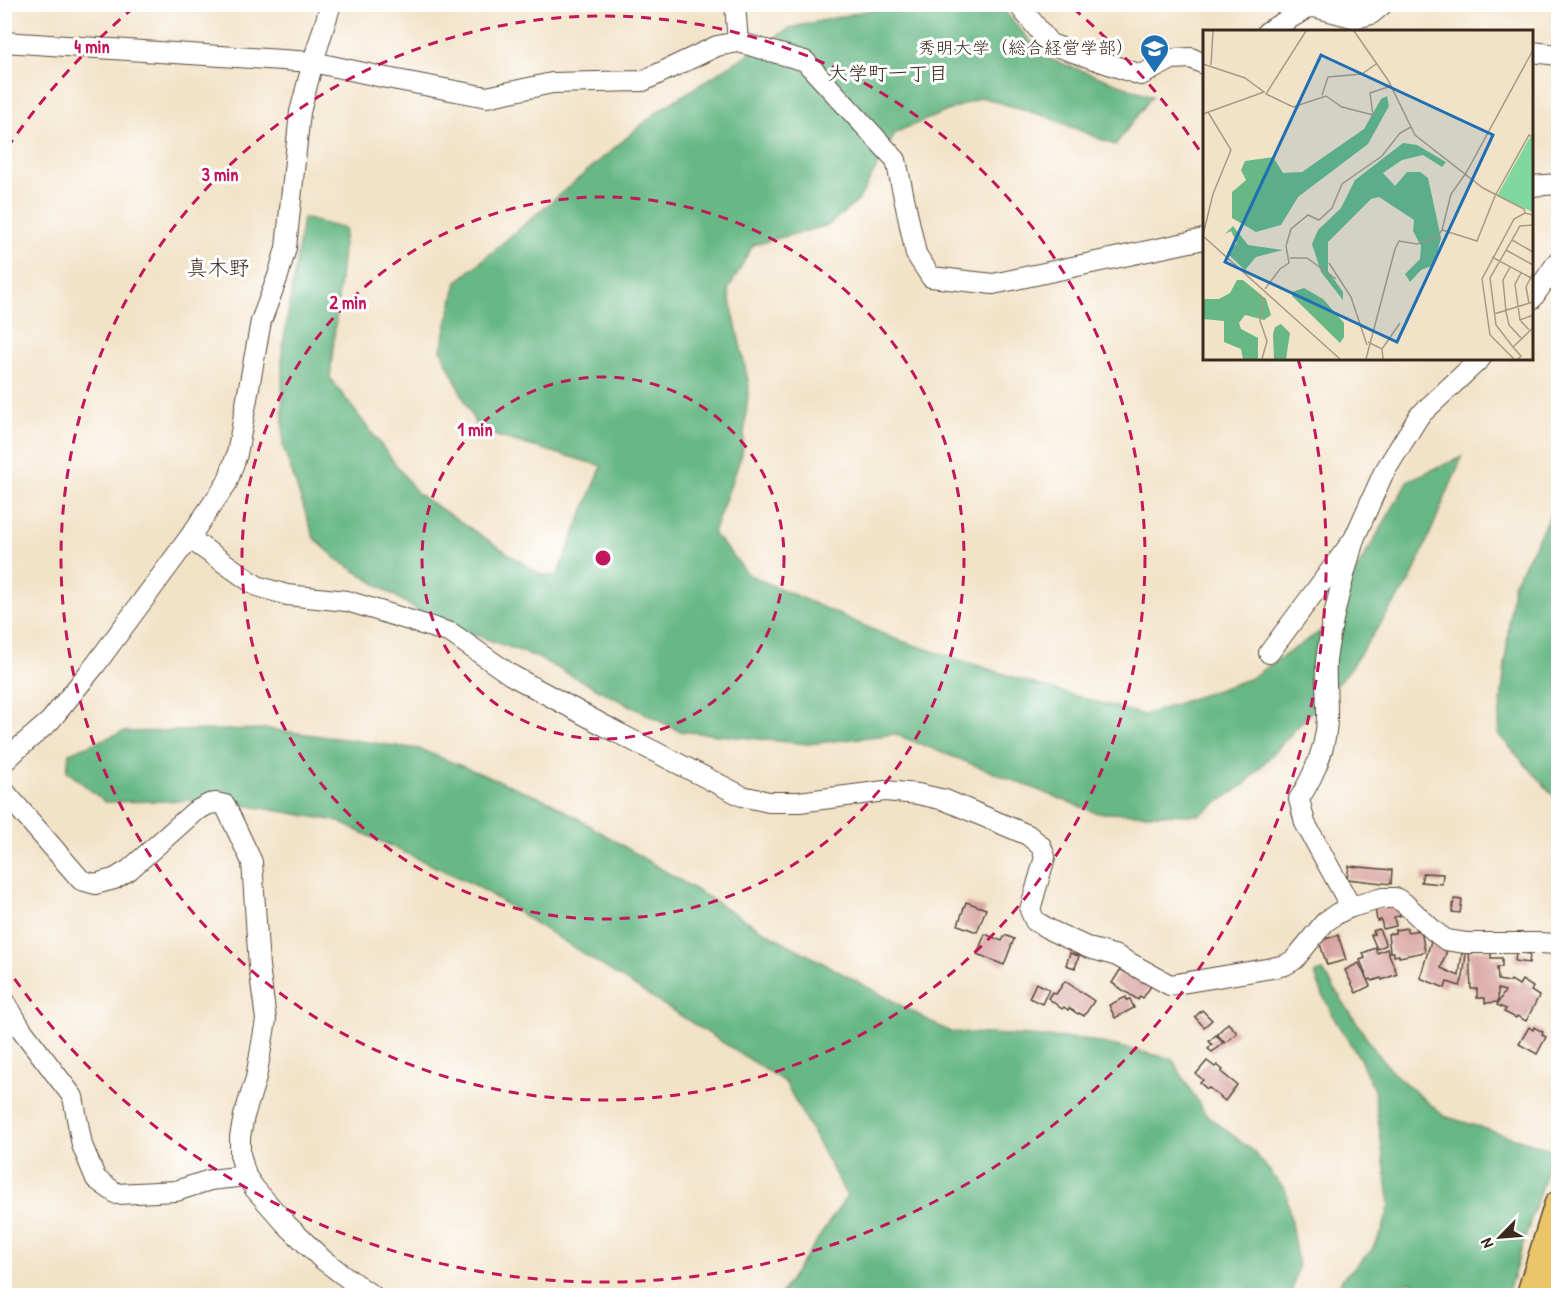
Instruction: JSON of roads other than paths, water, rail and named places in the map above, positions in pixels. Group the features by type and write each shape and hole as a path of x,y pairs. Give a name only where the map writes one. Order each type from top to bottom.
{"highway":[{"path":"1530,1296 1558,1204"},
{"path":"1551,1296 1558,1270"}],"street":[{"path":"4,762 50,721 96,664 227,483 237,454 261,321 286,248 300,112 332,4"},
{"path":"735,4 738,42"},
{"path":"1018,4 1050,44 1141,75 1172,59 1191,58 1203,64"},
{"path":"1271,30 1311,6 1356,18 1371,14 1383,4"},
{"path":"4,42 314,62 487,97 552,83 644,81 717,46 738,42 805,61 896,160 916,254 931,277 993,284 1203,239"},
{"path":"1533,52 1558,55"},
{"path":"1533,186 1558,184"},
{"path":"1533,298 1558,261"},
{"path":"1352,907 1305,823 1299,799 1316,767 1325,742 1326,663 1340,589 1354,538 1383,474 1419,416 1479,360"},
{"path":"189,538 257,585 286,595 347,601 451,633 512,675 618,733 742,796 769,802 799,802 885,791 918,794 945,800 1028,835 1041,846 1045,857 1029,910 1035,921 1089,948 1117,956 1170,985 1285,965 1294,960 1325,921 1352,907 1383,898 1396,898 1404,903 1446,940 1466,943 1558,944"},
{"path":"1269,653 1354,538"},
{"path":"4,792 81,880 95,884 114,879 129,870 194,812 209,804 225,805 252,862 259,966 266,1020 256,1078 240,1137 240,1154 246,1176 255,1190 286,1224 322,1258 373,1296"},
{"path":"4,1000 22,1030 73,1097 82,1145 96,1179 117,1194 176,1191 210,1180 246,1176"}],"place":[{"name":"秀明大学（総合経営学部）","path":"1155,74"}],"district":[{"name":"大学町一丁目","path":"888,73"},
{"name":"真木野","path":"218,268"}]}
